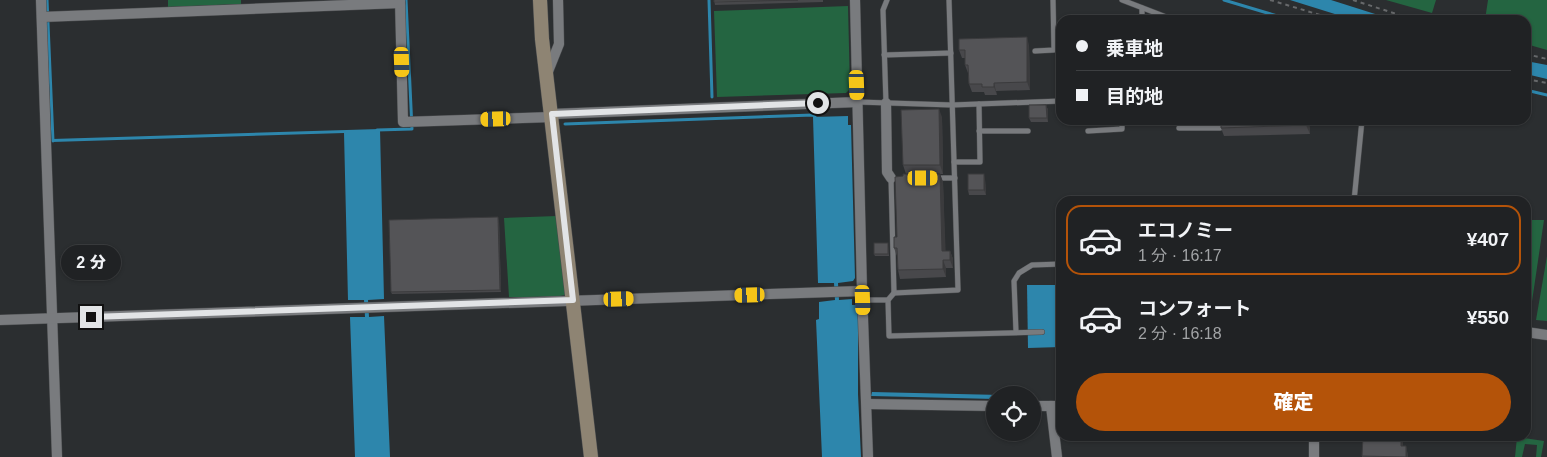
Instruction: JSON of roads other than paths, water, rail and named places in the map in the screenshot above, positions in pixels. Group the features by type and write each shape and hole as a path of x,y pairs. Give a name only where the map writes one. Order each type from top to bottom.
{"street":[{"path":"41,0 57,457"},
{"path":"540,0 546,75 591,457"},
{"path":"546,75 558,44 558,0"},
{"path":"854,0 868,457"},
{"path":"42,17 400,1 403,122 858,102"},
{"path":"886,103 887,172 895,178"},
{"path":"0,320 573,300 863,295"},
{"path":"1531,333 1547,335"},
{"path":"867,404 986,406"},
{"path":"1041,406 1056,406"},
{"path":"1057,441 1057,457"},
{"path":"1314,441 1314,457"}],"lane":[{"path":"883,0 886,103"},
{"path":"883,10 887,0"},
{"path":"894,293 958,290 949,0"},
{"path":"1035,51 1054,50 1054,0"},
{"path":"1122,0 1161,15"},
{"path":"1142,8 1142,15"},
{"path":"884,55 951,53"},
{"path":"858,102 979,104 1056,101"},
{"path":"954,162 980,162 979,104"},
{"path":"1088,130 1122,130 1122,125"},
{"path":"1180,128 1220,128 1220,125"},
{"path":"1354,196 1362,125"},
{"path":"979,131 1028,130"},
{"path":"895,178 894,293 888,300 889,336 1042,332"},
{"path":"927,178 955,178"},
{"path":"1016,332 1014,281 1019,273 1032,265 1056,264"},
{"path":"863,295 888,300"}],"water":[{"path":"1290,0 1331,0 1378,15 1338,15"},
{"path":"1531,62 1547,65 1547,79 1531,75"},
{"path":"848,116 848,125 851,125 855,278 853,281 838,283 839,300 852,299 852,305 858,305 858,394 861,457 822,457 816,320 819,319 819,302 835,300 834,283 818,283 813,117"},
{"path":"380,129 384,299 368,300 369,317 384,316 390,457 355,457 350,317 365,317 364,300 348,300 344,133 52,142 52,139"},
{"path":"1027,285 1056,285 1056,347 1028,348"},
{"path":"872,392 986,395 986,399 871,396"}],"waterway":[{"path":"47,0 53,141"},
{"path":"377,130 412,129 406,0"},
{"path":"709,0 712,97"},
{"path":"1224,0 1274,15"},
{"path":"1531,91 1547,95"},
{"path":"565,124 813,115 815,117"}]}
